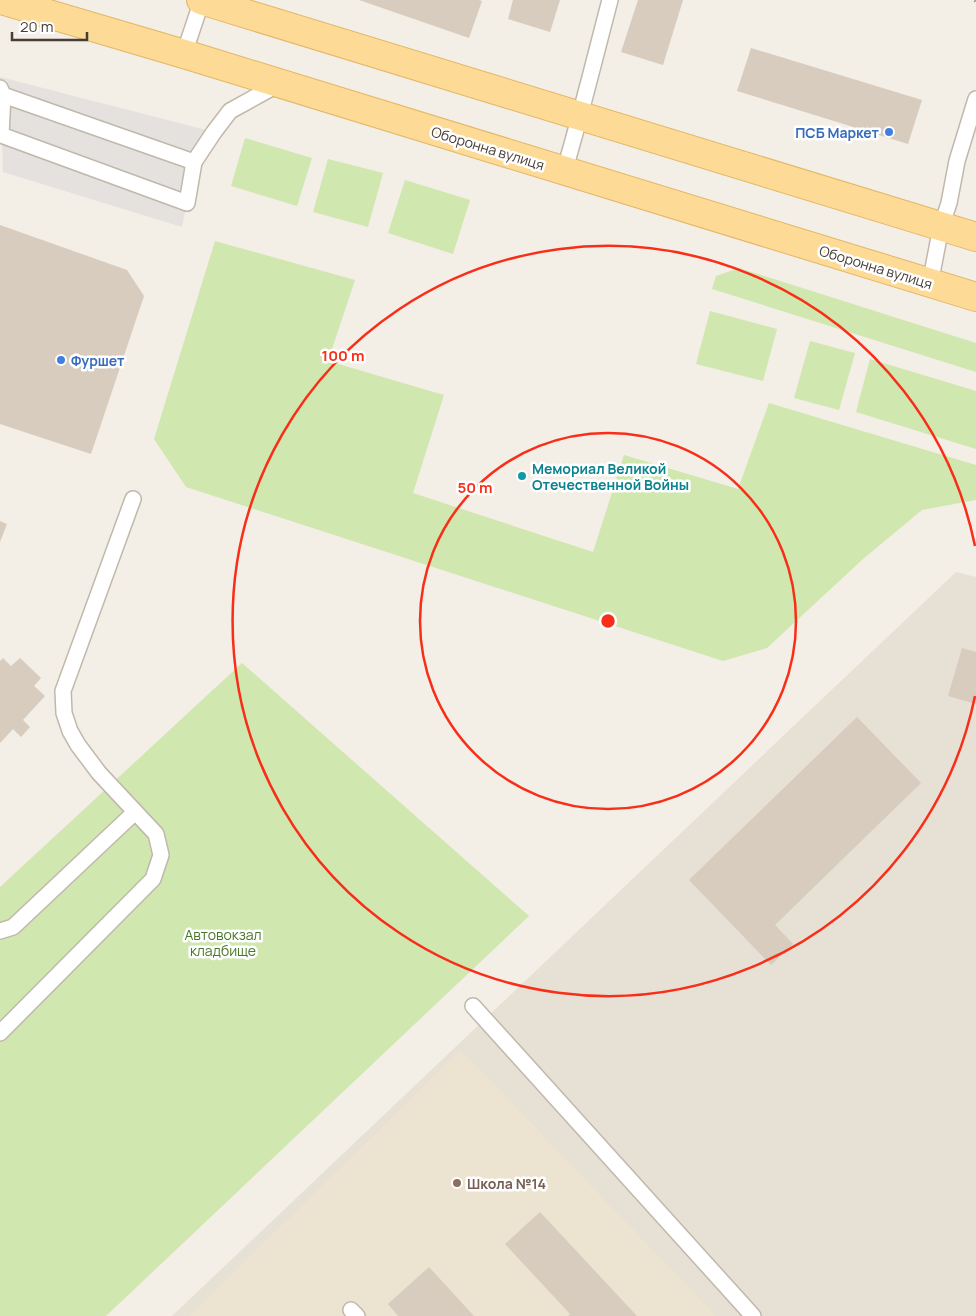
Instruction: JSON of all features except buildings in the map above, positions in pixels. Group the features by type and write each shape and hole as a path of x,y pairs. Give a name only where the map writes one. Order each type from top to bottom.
{"main road":[{"name":"Оборонна вулиця","path":"1,0 184,54 976,297"},
{"path":"201,0 976,237"}],"lane":[{"path":"184,54 201,0"},
{"path":"564,172 581,116 610,0"},
{"path":"194,162 1,91 1,136 187,204 194,162 230,111 279,84"},
{"path":"930,284 957,161 976,100"},
{"path":"0,1033 153,879 161,855 156,834 99,773 78,745 70,731 64,713 63,691 133,499"},
{"path":"0,932 13,927 136,812"},
{"path":"473,1006 753,1316"}],"shaded area":[{"path":"0,77 214,132 194,162 182,227 3,172"},
{"path":"956,572 976,577 976,1316 172,1316"},
{"name":"Школа №14","path":"461,1050 716,1316 189,1316"}],"green space":[{"path":"245,138 312,158 297,206 231,186"},
{"path":"328,159 383,173 368,227 313,212"},
{"path":"405,180 470,200 453,254 388,233"},
{"path":"215,241 355,280 328,361 444,395 413,493 593,552 624,455 738,489 769,403 976,465 976,500 922,510 863,559 767,648 723,661 186,487 154,439"},
{"path":"739,268 976,343 976,372 712,289 716,276"},
{"path":"710,311 777,329 763,381 696,364"},
{"path":"810,341 855,353 839,410 794,398"},
{"path":"870,359 976,391 976,449 856,412"},
{"name":"Автовокзал кладбище","path":"242,663 529,916 106,1316 0,1316 0,887"}],"place":[{"name":"ПСБ Маркет","path":"889,132"},
{"name":"Фуршет","path":"61,360"},
{"name":"Мемориал Великой Отечественной Войны","path":"522,476"},
{"name":"Школа №14","path":"457,1183"}]}
